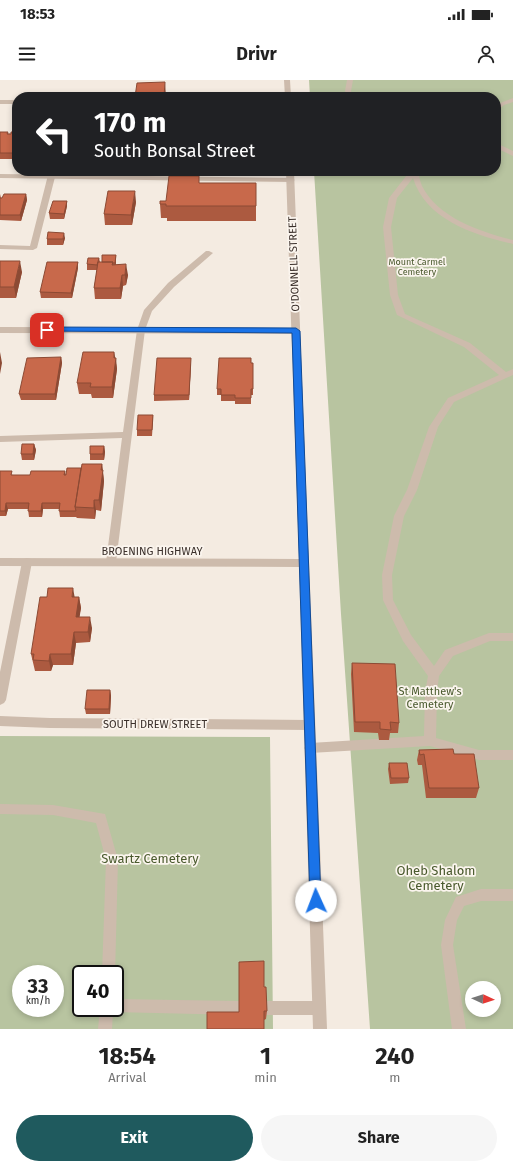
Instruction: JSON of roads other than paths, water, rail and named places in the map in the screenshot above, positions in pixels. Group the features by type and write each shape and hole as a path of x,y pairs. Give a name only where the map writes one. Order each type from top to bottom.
{"street":[{"path":"287,80 288,92"},
{"path":"348,92 350,80"},
{"path":"501,105 513,100"},
{"path":"0,102 12,102"},
{"path":"501,148 513,154"},
{"path":"0,176 291,176"},
{"name":"O'DONNELL STREET","path":"291,176 320,1029"},
{"path":"410,176 393,198 387,227 394,295 401,315 466,345 509,374"},
{"path":"416,176 423,194 453,221 478,232 513,242"},
{"path":"0,247 33,248 51,177"},
{"path":"111,562 141,330 148,310 171,285 209,253"},
{"path":"0,330 296,331"},
{"path":"434,675 407,638 388,600 387,575 399,516 412,490 434,427 451,400 509,374"},
{"path":"0,439 127,435"},
{"name":"BROENING HIGHWAY","path":"0,562 304,563"},
{"path":"0,700 28,562"},
{"path":"430,741 431,692 434,675 449,653 489,637 513,637"},
{"name":"SOUTH DREW STREET","path":"0,721 50,723 309,725"},
{"path":"310,748 430,741 479,755 513,755"},
{"path":"0,809 53,810 101,818 112,860 109,965"},
{"path":"459,1029 447,945 451,920 460,901 481,895 513,895"},
{"path":"124,1006 239,1008"},
{"path":"266,1008 319,1008"},
{"path":"105,1029 106,1017"}],"park label":[{"name":"Mount Carmel Cemetery","path":"417,268"},
{"name":"St Matthew's Cemetery","path":"430,697"},
{"name":"Swartz Cemetery","path":"150,858"},
{"name":"Oheb Shalom Cemetery","path":"436,878"}]}
